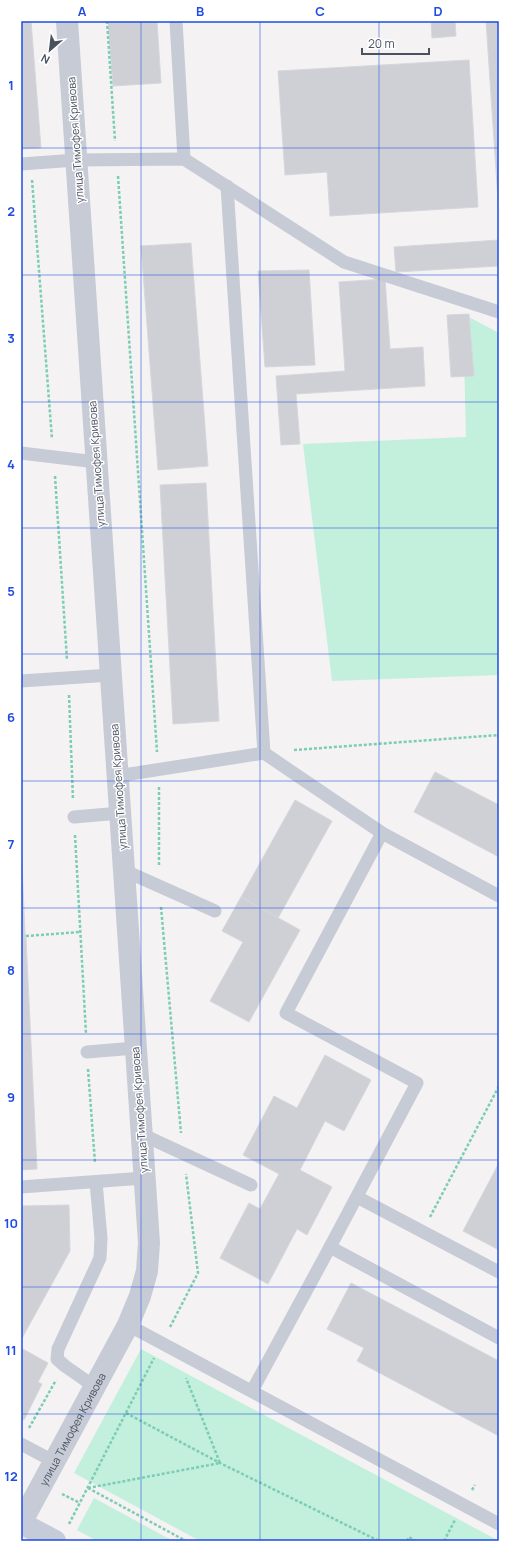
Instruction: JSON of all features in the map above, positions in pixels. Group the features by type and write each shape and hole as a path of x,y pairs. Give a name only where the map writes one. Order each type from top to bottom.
{"main road":[{"path":"21,1523 61,1534"}],"street":[{"name":"улица Тимофея Кривова","path":"21,1523 128,1325 140,1296 147,1271 149,1243 67,21"}],"lane":[{"path":"176,21 184,159"},
{"path":"21,164 76,160 184,159 344,262 499,312"},
{"path":"227,186 264,753"},
{"path":"21,453 96,462"},
{"path":"21,682 111,675"},
{"path":"117,776 264,753 382,833 499,896"},
{"path":"74,817 120,813"},
{"path":"252,1391 417,1083 286,1014 382,833"},
{"path":"124,870 215,911"},
{"path":"87,1052 135,1048"},
{"path":"141,1134 183,1152 251,1185"},
{"path":"21,1187 144,1178"},
{"path":"95,1387 57,1359 58,1349 100,1258 101,1238 96,1182"},
{"path":"356,1197 499,1272"},
{"path":"330,1247 499,1338"},
{"path":"128,1325 499,1524"},
{"path":"21,1444 55,1462"}],"path":[{"path":"108,21 116,160 158,770 159,886 183,1152 198,1274 169,1329"},
{"path":"264,753 499,735"},
{"path":"26,936 80,932"},
{"path":"422,1232 499,1086"},
{"path":"61,1534 88,1488 157,1354"},
{"path":"29,1429 65,1366"},
{"path":"184,1372 220,1463"},
{"path":"126,1413 220,1463 379,1541"},
{"path":"88,1488 220,1463"},
{"path":"88,1488 186,1541"},
{"path":"61,1494 80,1503"},
{"path":"407,1541 409,1537 416,1541"}],"green space":[{"path":"463,314 499,333 499,675 332,681 303,444 466,437"},
{"path":"141,1349 499,1541 200,1541 74,1473"},
{"path":"94,1498 173,1541 97,1541 77,1530"}],"building":[{"path":"21,21 31,21 41,148 21,149"},
{"path":"108,21 157,21 161,83 113,86"},
{"path":"431,21 455,21 456,36 432,38"},
{"path":"486,21 499,21 499,215"},
{"path":"469,60 478,207 330,216 327,172 285,175 278,71"},
{"path":"499,240 499,266 396,272 394,247"},
{"path":"191,243 208,466 158,470 141,246"},
{"path":"309,270 315,365 265,367 258,271"},
{"path":"385,279 390,349 423,347 425,386 296,394 300,444 281,445 276,376 345,371 339,282"},
{"path":"469,314 474,376 451,377 447,315"},
{"path":"206,483 219,721 173,724 160,485"},
{"path":"435,772 499,805 499,857 414,812"},
{"path":"295,800 332,821 278,918 241,897"},
{"path":"21,841 25,934 21,934"},
{"path":"241,897 300,930 249,1022 210,1001 243,942 222,931"},
{"path":"21,934 25,934 26,938 21,938"},
{"path":"21,938 26,938 37,1169 21,1170"},
{"path":"325,1055 371,1080 344,1131 325,1121 300,1170 332,1187 307,1235 297,1229 268,1284 220,1258 249,1203 260,1209 279,1174 243,1155 274,1096 297,1108"},
{"path":"499,1163 499,1250 463,1231"},
{"path":"69,1205 70,1251 21,1340 21,1206"},
{"path":"351,1283 499,1361 499,1436 357,1361 364,1348 327,1329"},
{"path":"21,1348 48,1363 38,1382 42,1384 24,1420 21,1418"}]}
